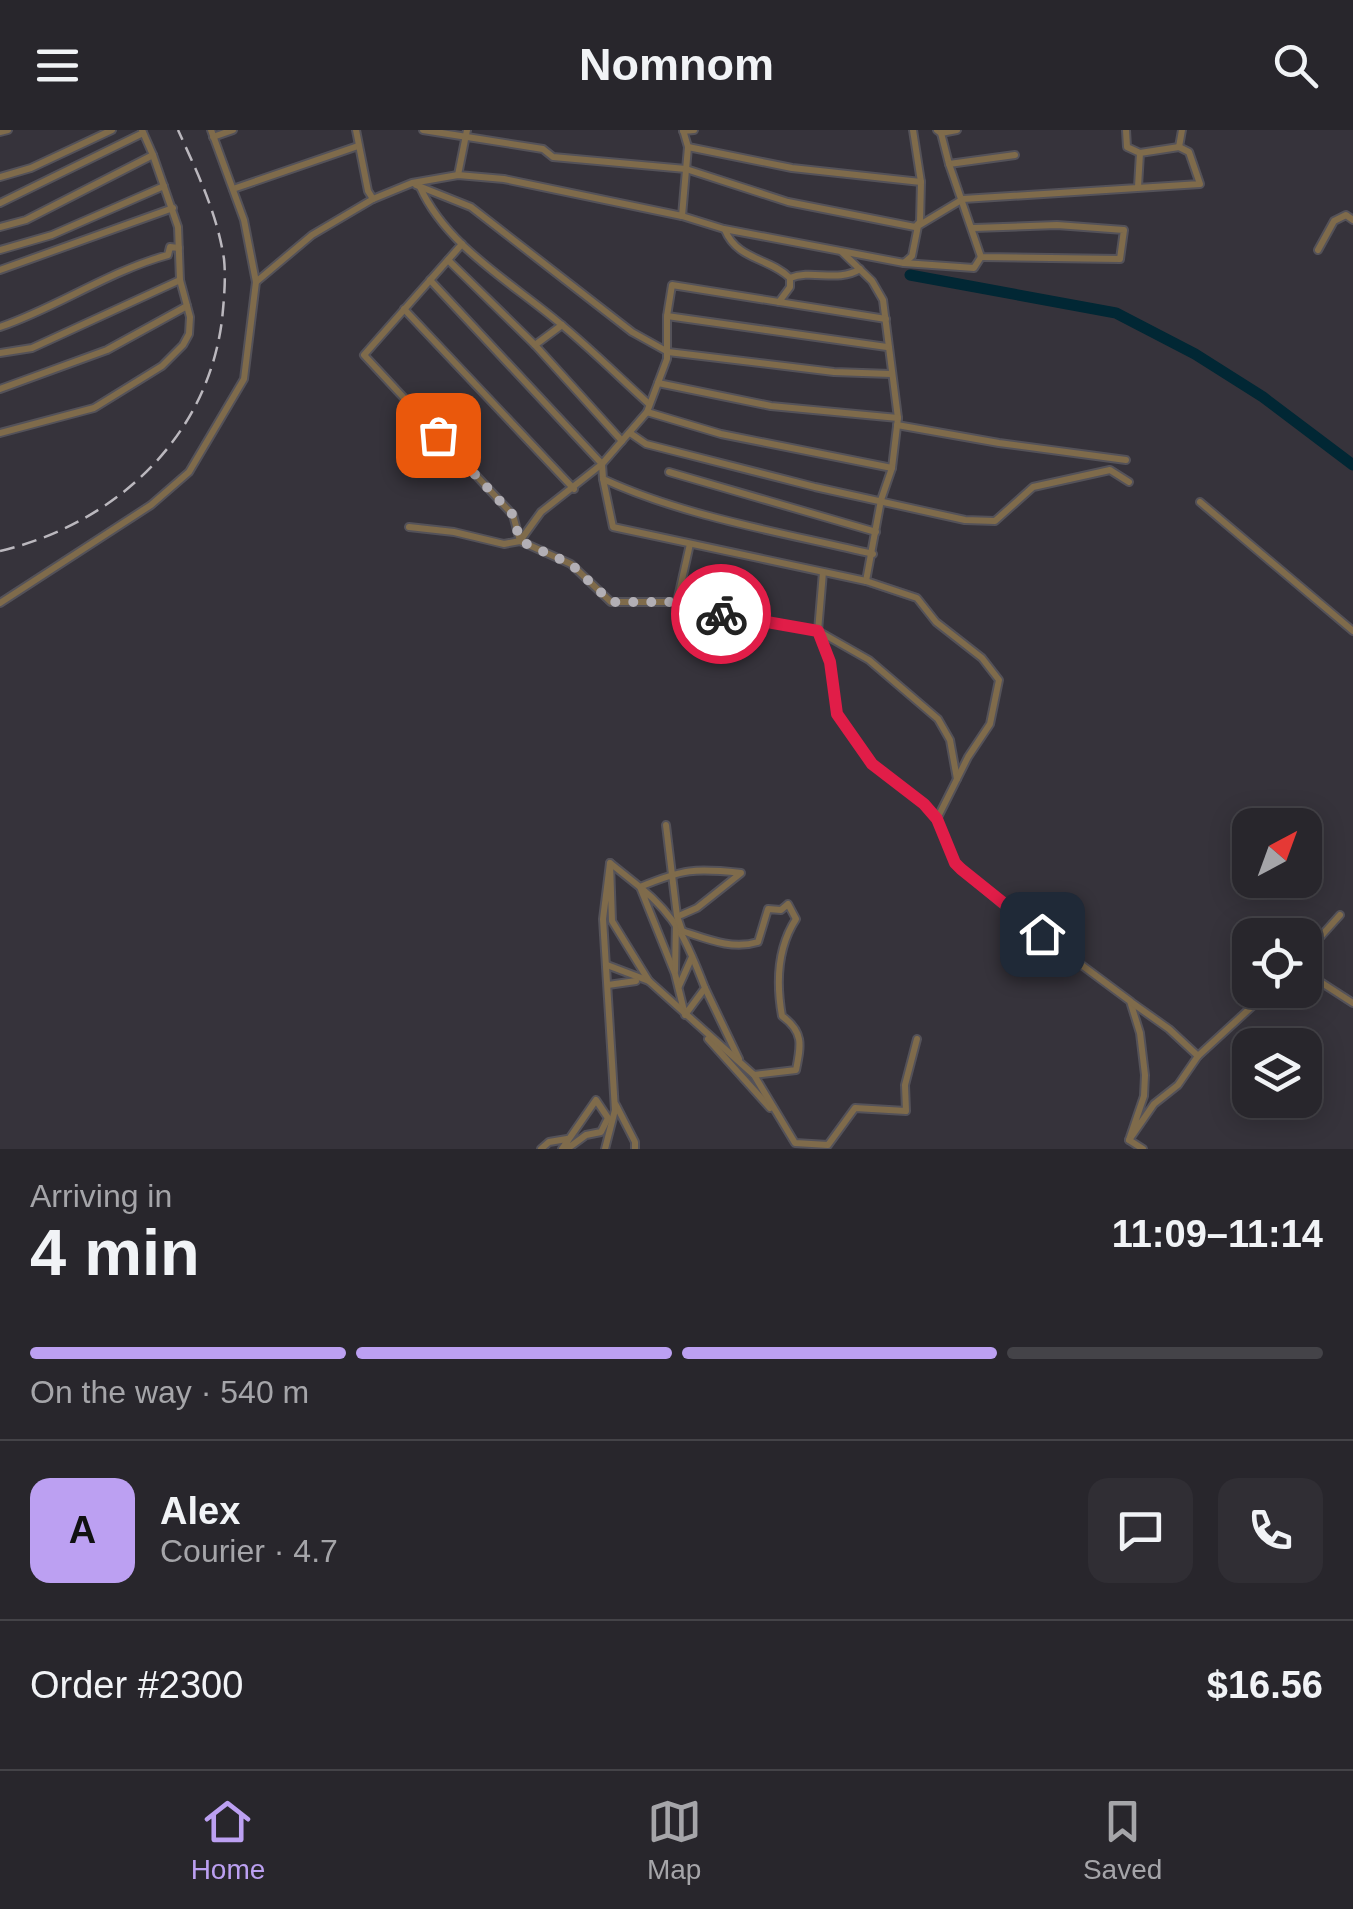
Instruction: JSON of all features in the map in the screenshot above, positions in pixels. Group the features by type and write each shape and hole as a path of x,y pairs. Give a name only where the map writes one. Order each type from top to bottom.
{"street":[{"path":"0,132 8,130"},
{"path":"0,177 31,168 112,130"},
{"path":"0,603 151,505 189,472 244,379 256,282 244,220 212,134 233,130"},
{"path":"356,130 368,191 374,200"},
{"path":"423,130 467,133 543,148 553,157 686,169 788,202 918,226 963,199 1200,184 1189,152 1180,147 1132,152 1127,147 1126,130"},
{"path":"682,216 688,148 683,130 694,130"},
{"path":"904,263 912,256 921,182 912,130"},
{"path":"256,282 312,234 374,200 458,175 504,179 682,216 724,229 904,263 974,268 981,257 974,228 939,131 957,130"},
{"path":"1180,147 1182,130"},
{"path":"0,203 142,131 173,208 189,334 162,366 94,408 0,433"},
{"path":"458,175 467,133"},
{"path":"232,189 358,146"},
{"path":"688,148 792,168 921,182"},
{"path":"1138,187 1140,152"},
{"path":"0,227 26,220 154,155"},
{"path":"949,164 1014,156"},
{"path":"416,185 441,223 462,244 562,324 648,408 740,438 892,468"},
{"path":"416,185 472,206 632,332 668,352 834,372 891,374"},
{"path":"0,250 52,235 164,186"},
{"path":"0,270 173,208"},
{"path":"1318,250 1334,220 1346,216 1353,220"},
{"path":"974,228 1058,225 1124,230 1120,258 981,257"},
{"path":"724,229 740,252 790,278"},
{"path":"462,244 364,355 513,515 520,541"},
{"path":"0,327 120,272 168,255 170,248 178,248"},
{"path":"842,251 883,300 898,422 892,468 881,500 866,581"},
{"path":"448,260 535,345 622,442"},
{"path":"790,278 840,276 860,269"},
{"path":"776,303 785,297 790,278"},
{"path":"0,353 32,348 180,280"},
{"path":"430,280 602,464 613,527 866,581 918,598 936,622 982,658 999,680 990,724 968,756 937,819"},
{"path":"520,541 541,512 602,464 648,408 668,352 667,316 672,286 886,319"},
{"path":"0,389 107,350 187,306"},
{"path":"404,309 574,489"},
{"path":"667,316 887,347"},
{"path":"535,345 562,324"},
{"path":"658,383 771,406 898,422 999,443 1126,460"},
{"path":"630,434 646,444 965,520 996,520 1033,487 1110,470 1129,482"},
{"path":"669,472 876,532"},
{"path":"603,479 642,495 735,522 873,554"},
{"path":"1200,502 1353,631"},
{"path":"408,527 454,532 504,544 520,541 571,564 611,602 677,602 724,615 818,631 869,660 938,719 950,740 957,780"},
{"path":"677,602 690,544"},
{"path":"823,572 818,631 830,662 833,701 845,727 872,764 924,804 937,819 961,869 1169,1029 1198,1056"},
{"path":"666,825 682,932 742,1064"},
{"path":"610,863 678,918 682,932"},
{"path":"606,1149 615,1104 603,918 610,863"},
{"path":"610,863 612,921 646,981"},
{"path":"640,887 674,872 695,868 741,873 678,918"},
{"path":"640,887 675,974 686,1016 780,1118"},
{"path":"606,964 646,981 756,1075 796,1070 802,1041 794,1026 782,1016 776,981 789,930 796,919 788,904 782,910 768,909 758,942 744,946 682,932"},
{"path":"1322,935 1340,915"},
{"path":"675,974 678,918"},
{"path":"678,989 692,956"},
{"path":"608,985 646,981"},
{"path":"1322,983 1353,1002"},
{"path":"686,1016 706,988"},
{"path":"1129,1140 1144,1096 1145,1075 1140,1034 1130,1001"},
{"path":"1129,1140 1154,1104 1178,1086 1198,1056 1250,1008"},
{"path":"731,1041 756,1075 795,1144 828,1147 855,1108 906,1111 905,1086 917,1039"},
{"path":"596,1100 608,1118 600,1132 586,1135 564,1149 596,1100"},
{"path":"615,1104 635,1149"},
{"path":"541,1149 549,1142 568,1138"},
{"path":"1129,1140 1143,1149"}],"waterway":[{"path":"910,275 1116,313 1195,354 1263,397 1353,465"}],"railway":[{"path":"0,551 81,520 116,497 148,470 175,438 197,402 213,363 222,320 225,266 211,209 178,130"}],"way so far":[{"path":"438,435 513,515 520,541 571,564 611,602 677,602 721,614"}],"route":[{"path":"721,614 818,631 830,662 837,714 865,756 937,819 955,863 1042,934"}]}
